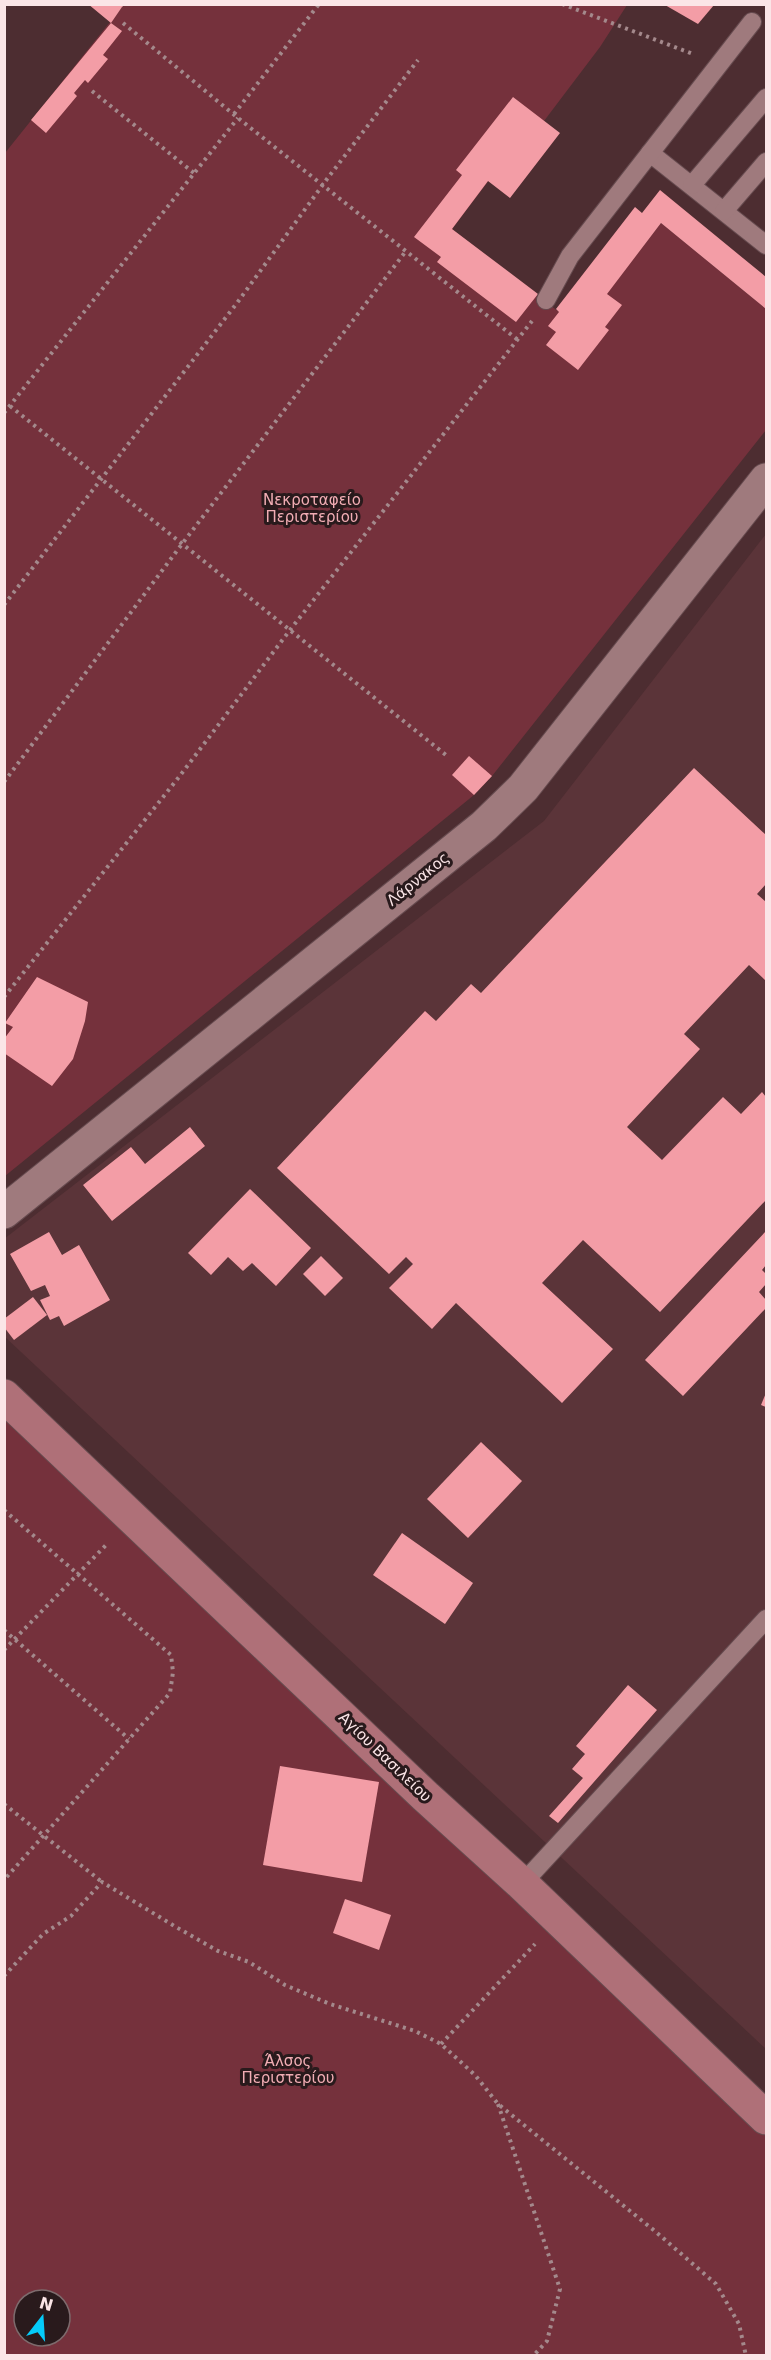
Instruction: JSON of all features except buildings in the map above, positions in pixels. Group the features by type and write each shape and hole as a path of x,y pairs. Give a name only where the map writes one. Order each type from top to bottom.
{"street":[{"name":"Λάρνακος","path":"4,1212 484,826 523,788 766,480"},
{"name":"Αγίου Βασιλείου","path":"4,1396 425,1796 522,1884 766,2118"}],"lane":[{"path":"546,300 570,256 752,22"},
{"path":"692,185 766,98"},
{"path":"650,153 766,245"},
{"path":"724,211 766,162"},
{"path":"522,1884 766,1619"}],"path":[{"path":"234,114 319,4"},
{"path":"562,4 719,64"},
{"path":"123,23 238,118 518,340"},
{"path":"4,605 237,303 418,60"},
{"path":"92,90 194,173"},
{"path":"4,413 238,118"},
{"path":"4,782 406,251"},
{"path":"4,997 172,786 290,630 518,340 546,300"},
{"path":"10,406 446,755"},
{"path":"4,1510 171,1655 173,1672 170,1693 4,1880"},
{"path":"4,1650 133,1517"},
{"path":"4,1630 129,1739"},
{"path":"4,1804 102,1882 176,1927 218,1950 249,1962 285,1985 330,2004 415,2031 441,2044 476,2075 498,2104 656,2232 716,2284 740,2324 746,2355"},
{"path":"4,1976 43,1934 71,1916 102,1882"},
{"path":"441,2044 558,1919"},
{"path":"498,2104 560,2289 547,2341 533,2355"}],"shaded area":[{"path":"766,534 766,2049 5,1337 4,1239 544,821"}],"green space":[{"name":"Νεκροταφείο Περιστερίου","path":"126,5 627,5 600,47 544,121 537,117 452,229 559,312 607,293 661,223 766,309 766,430 492,776 474,795 5,1176 5,153 122,7"},
{"name":"Άλσος Περιστερίου","path":"4,1409 766,2131 766,2355 5,2355"}]}
